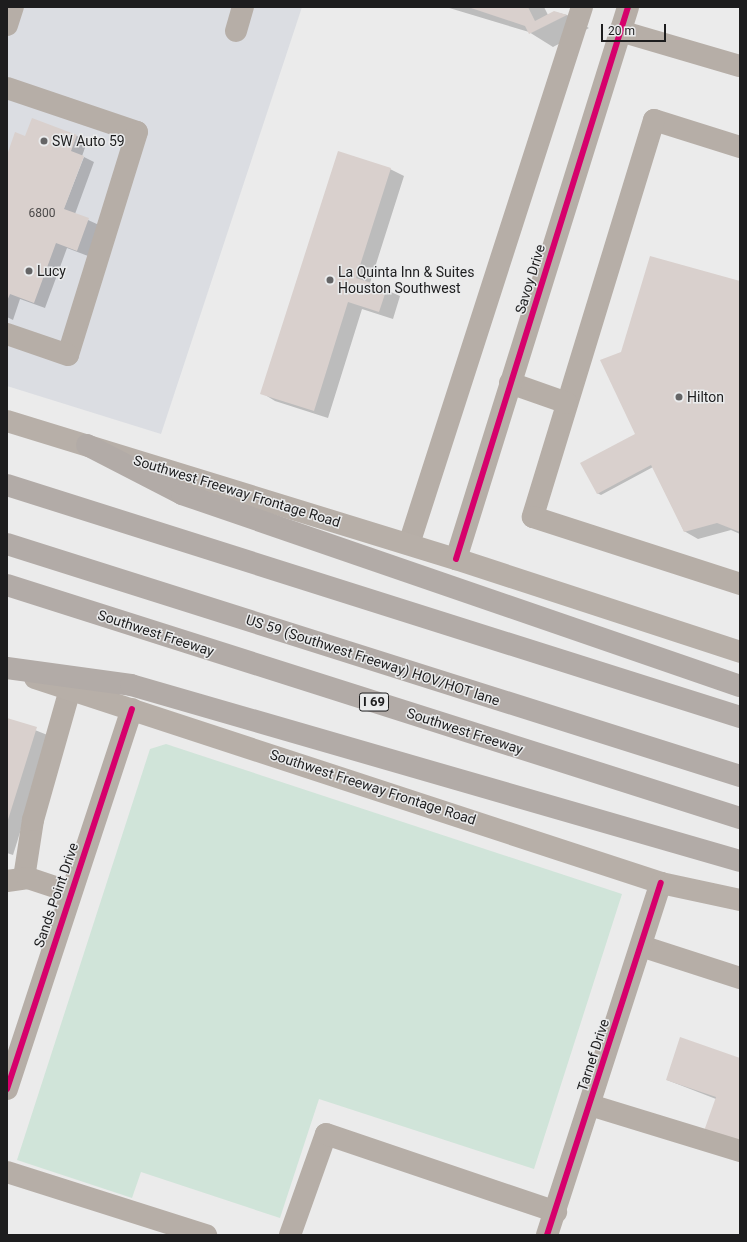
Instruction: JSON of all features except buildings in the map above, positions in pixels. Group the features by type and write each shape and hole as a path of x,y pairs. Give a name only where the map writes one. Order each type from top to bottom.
{"highway":[{"path":"87,445 182,494 740,686"},
{"path":"7,485 740,717"},
{"name":"US 59 (Southwest Freeway) HOV/HOT lane","path":"7,544 740,776"},
{"name":"Southwest Freeway","path":"7,585 740,818"},
{"path":"7,668 131,684 740,861"}],"main road":[{"name":"Southwest Freeway Frontage Road","path":"7,421 456,558 740,652"},
{"name":"Southwest Freeway Frontage Road","path":"7,668 661,883 740,900"}],"street":[{"path":"7,25 13,7"},
{"path":"236,31 243,7"},
{"path":"409,544 582,7"},
{"name":"Savoy Drive","path":"456,558 628,7"},
{"path":"620,31 740,66"},
{"path":"7,88 137,132 68,355 7,334"},
{"path":"740,147 654,120 533,517 740,584"},
{"path":"510,383 567,403"},
{"path":"70,689 34,820 15,880 70,892"},
{"name":"Sands Point Drive","path":"7,1089 70,892 132,709"},
{"name":"Tarnef Drive","path":"548,1235 661,883"},
{"path":"641,946 740,978"},
{"path":"590,1105 740,1151"},
{"path":"290,1235 326,1134 556,1212"},
{"path":"7,1172 206,1235"}],"shaded area":[{"path":"7,7 302,7 161,434 7,386"}],"green space":[{"path":"166,744 622,894 534,1169 319,1099 280,1218 141,1172 132,1198 17,1160 150,749"}],"cycle path":[{"path":"456,559 628,7"},
{"path":"7,1089 132,709"},
{"path":"547,1235 661,883"}],"place":[{"name":"SW Auto 59","path":"44,141"},
{"name":"Lucy","path":"29,271"},
{"name":"La Quinta Inn & Suites Houston Southwest","path":"330,280"},
{"name":"Hilton","path":"679,397"}]}
